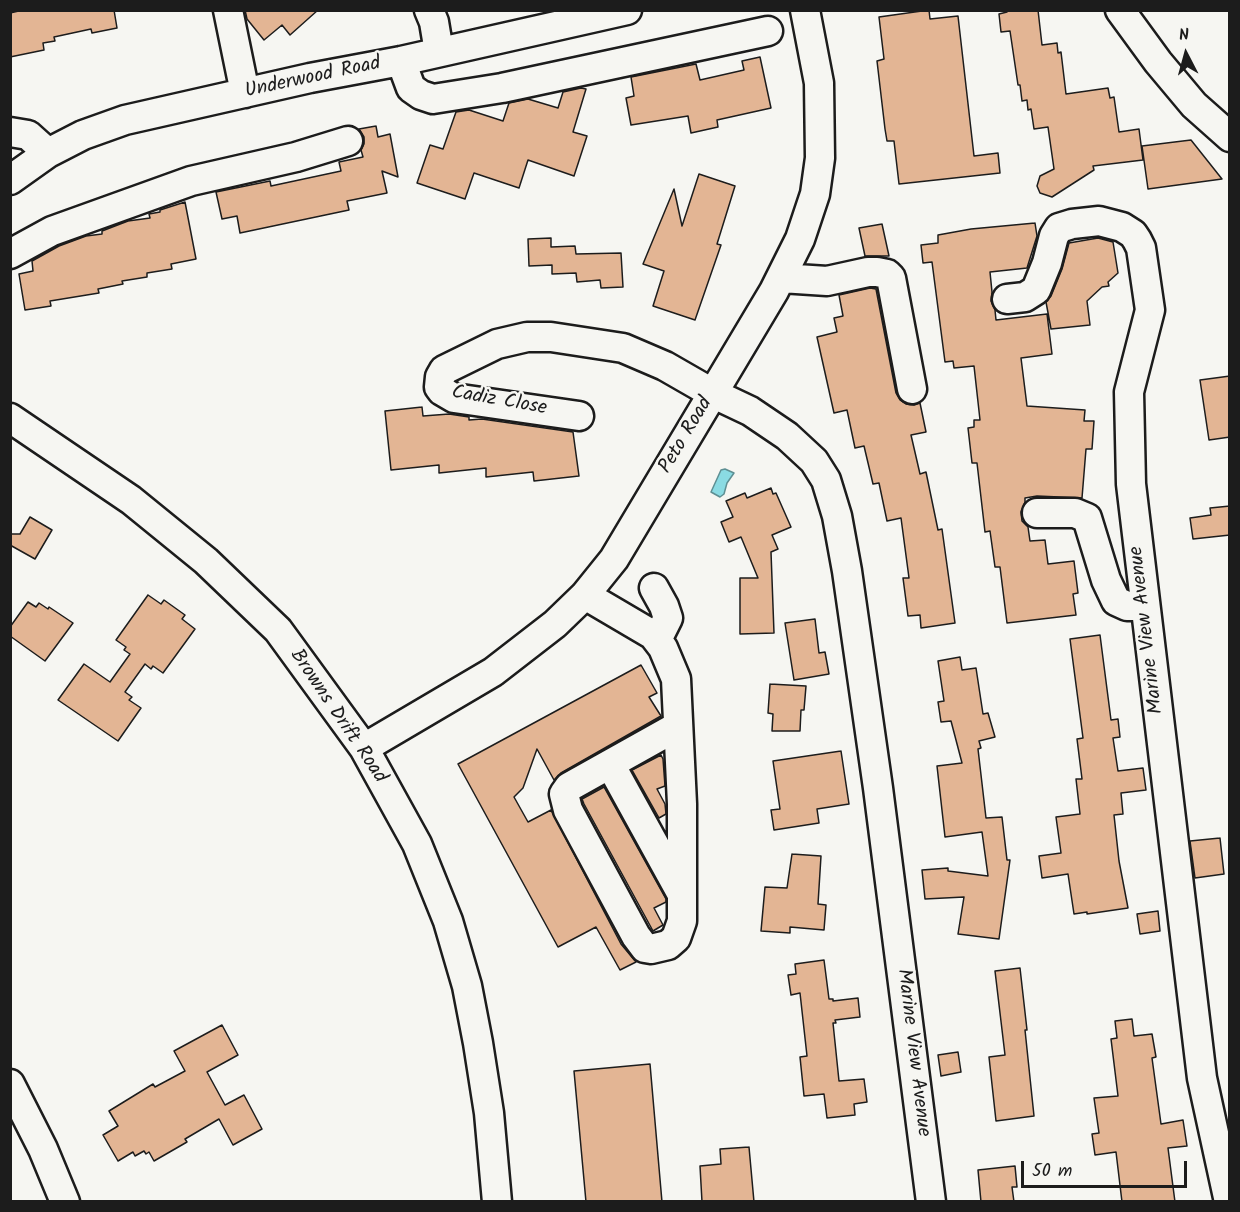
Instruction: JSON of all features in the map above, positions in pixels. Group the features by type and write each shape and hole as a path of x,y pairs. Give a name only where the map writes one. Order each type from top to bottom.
{"street":[{"path":"228,10 245,93"},
{"path":"429,10 434,22 439,52"},
{"name":"Underwood Road","path":"10,180 48,153 83,135 125,120 627,10"},
{"name":"Peto Road","path":"364,748 493,672 555,624 585,595 614,559 781,278 800,238 815,194 820,158 819,83 805,10"},
{"path":"1120,10 1158,62 1194,105 1230,137"},
{"path":"401,61 411,88 433,99 502,88 768,31"},
{"path":"10,132 28,135 48,153"},
{"path":"10,254 52,231 191,181 296,157 348,141"},
{"name":"Marine View Avenue","path":"1006,299 1025,297 1036,290 1047,263 1054,236 1059,228 1088,221 1109,223 1133,234 1141,248 1150,309 1130,392 1131,484 1203,1078 1229,1202"},
{"path":"781,278 827,281 868,272 887,274 891,278 912,389"},
{"name":"Cadiz Close","path":"579,416 469,401 445,394 440,387 441,374 444,370 497,344 527,337 551,337 623,348 665,366 712,393"},
{"name":"Marine View Avenue","path":"712,393 766,421 787,436 814,461 826,480 837,516 878,788 932,1202"},
{"name":"Browns Drift Road","path":"10,418 131,500 206,561 278,630 364,748 417,844 451,932 467,986 489,1113 497,1202"},
{"path":"1037,513 1075,513 1087,518 1106,580 1116,601 1126,606 1145,606"},
{"path":"654,588 668,618 657,640"},
{"path":"585,595 636,624 657,640 669,659 676,679 682,804 682,921 676,938 660,948 645,948 636,936 564,802 564,794 569,787 678,726"},
{"path":"610,764 682,896"},
{"path":"10,1084 43,1149 65,1202"}],"water":[{"path":"725,469 734,473 727,483 724,494 720,497 711,492 721,470"}],"building":[{"path":"23,10 114,10 117,28 92,33 91,29 54,37 55,41 43,43 44,50 10,57 10,13"},
{"path":"245,10 318,10 290,35 282,25 264,40 247,19"},
{"path":"929,10 930,19 958,16 974,156 998,153 1000,173 899,184 894,141 887,141 885,129 877,61 884,59 879,17"},
{"path":"1007,10 1038,10 1042,45 1057,43 1058,53 1061,52 1066,94 1108,88 1110,98 1114,97 1119,132 1139,129 1143,160 1093,166 1094,170 1052,197 1040,193 1037,186 1040,176 1054,169 1048,127 1034,129 1031,109 1028,110 1027,100 1022,101 1010,31 1001,32 999,14"},
{"path":"760,57 771,108 717,120 718,127 691,133 688,116 631,125 626,98 634,96 631,77 696,64 700,80 744,70 742,61"},
{"path":"586,89 573,132 587,136 574,176 528,160 519,188 474,173 465,199 417,183 430,145 443,149 456,112 469,110 503,121 509,103 528,99 558,108 563,92"},
{"path":"376,126 378,137 390,134 398,177 382,171 387,193 347,201 349,210 240,233 237,216 222,219 216,192 270,181 271,186 341,171 339,162 363,157 361,150 364,137 359,129"},
{"path":"1191,140 1222,179 1148,189 1142,146"},
{"path":"699,174 735,186 717,244 721,245 695,320 653,306 664,271 643,264 674,189 682,226"},
{"path":"185,202 196,259 171,264 172,269 147,273 147,277 122,281 123,284 98,289 99,293 50,301 51,306 25,310 19,274 33,271 32,261 59,246 86,236 102,234 102,231 128,221 150,218 149,214"},
{"path":"1035,223 1037,236 1027,268 990,272 991,301 996,320 1047,314 1052,354 1021,358 1027,406 1085,410 1084,421 1094,421 1092,449 1086,449 1082,498 1037,496 1025,498 1021,512 1022,521 1028,527 1030,541 1045,540 1048,564 1074,561 1078,593 1073,594 1076,615 1007,623 1000,567 995,567 990,531 985,532 977,463 972,463 968,428 974,427 974,420 980,420 974,366 954,368 953,361 945,362 932,262 923,263 921,245 938,243 938,235 971,229"},
{"path":"882,224 889,256 865,256 859,228"},
{"path":"551,238 551,247 575,246 576,254 621,253 623,287 601,288 600,280 577,282 576,273 552,274 552,265 529,266 528,239"},
{"path":"1098,238 1113,242 1118,273 1108,282 1109,286 1102,287 1087,301 1090,325 1051,329 1046,302 1051,296 1062,269 1069,243"},
{"path":"870,288 876,289 896,393 906,404 920,403 926,432 911,435 920,474 926,472 938,530 942,529 955,623 921,628 920,615 908,616 903,578 909,578 901,518 887,521 879,483 873,484 864,446 855,448 847,410 834,413 817,337 837,332 834,318 843,316 839,295"},
{"path":"1230,376 1230,437 1209,440 1200,380"},
{"path":"422,407 423,416 449,414 469,417 469,420 482,419 573,432 579,476 534,481 533,472 486,477 486,468 439,473 439,465 391,470 385,411"},
{"path":"771,488 773,494 776,493 791,527 772,535 778,549 771,552 774,633 740,634 740,578 758,578 741,537 729,542 721,522 733,517 726,501 745,493 747,498"},
{"path":"1230,506 1230,535 1193,539 1190,518 1211,515 1210,508"},
{"path":"30,517 52,530 35,559 10,545 10,534 20,534"},
{"path":"148,595 161,604 164,600 185,615 182,619 195,629 163,673 145,664 125,692 132,697 129,700 141,708 118,741 58,700 84,664 110,682 130,654 124,650 126,647 116,640"},
{"path":"28,602 36,607 39,603 48,609 49,607 73,623 45,661 10,636 10,627"},
{"path":"815,619 819,653 825,652 829,674 794,680 785,623"},
{"path":"1100,635 1111,720 1118,719 1120,737 1113,738 1118,771 1143,768 1146,790 1121,793 1123,814 1114,815 1119,861 1128,908 1074,914 1068,874 1042,878 1039,856 1061,853 1056,817 1080,814 1076,779 1082,779 1077,739 1083,738 1070,639"},
{"path":"960,657 962,670 976,668 983,714 988,713 995,737 979,741 981,748 978,749 986,818 1002,817 1007,860 1010,860 999,939 958,934 964,897 925,899 922,870 948,868 948,871 988,876 982,832 945,837 937,766 962,763 951,721 941,722 938,702 944,701 938,661"},
{"path":"641,665 657,693 649,697 661,716 561,773 554,780 537,749 523,788 514,797 528,822 551,810 621,944 636,962 620,970 596,927 558,947 458,764"},
{"path":"770,684 806,686 800,731 772,731 773,714 768,713"},
{"path":"841,751 849,804 817,809 819,823 774,830 771,810 780,809 773,761"},
{"path":"661,755 665,786 657,789 665,804 666,814 659,818 632,770"},
{"path":"604,787 666,899 666,902 654,908 663,925 653,931 582,799"},
{"path":"1220,838 1224,874 1195,878 1190,841"},
{"path":"792,854 821,856 818,904 826,905 824,930 790,927 790,933 761,931 765,887 787,888"},
{"path":"1158,911 1160,931 1140,934 1137,914"},
{"path":"824,960 829,999 833,1001 858,998 860,1017 835,1020 836,1023 833,1023 839,1081 864,1079 867,1102 854,1104 855,1115 827,1118 824,1094 804,1096 800,1057 807,1056 800,993 791,995 788,975 796,974 795,964"},
{"path":"1020,968 1034,1116 996,1121 989,1057 1005,1055 995,971"},
{"path":"1132,1019 1134,1036 1152,1034 1156,1057 1152,1058 1161,1124 1183,1120 1187,1146 1168,1148 1175,1202 1122,1202 1116,1152 1095,1155 1092,1134 1099,1133 1094,1098 1118,1096 1111,1039 1117,1038 1115,1021"},
{"path":"222,1025 238,1055 207,1072 225,1105 244,1095 262,1129 233,1145 219,1119 185,1139 187,1142 154,1161 149,1152 146,1154 144,1151 135,1156 133,1152 118,1161 103,1135 118,1126 109,1111 153,1084 155,1087 185,1071 174,1051"},
{"path":"958,1052 961,1072 941,1076 938,1055"},
{"path":"650,1064 662,1202 586,1202 574,1071"},
{"path":"749,1147 754,1202 702,1202 700,1166 721,1164 720,1149"},
{"path":"1015,1166 1017,1187 1012,1187 1014,1202 981,1202 978,1170"}]}
